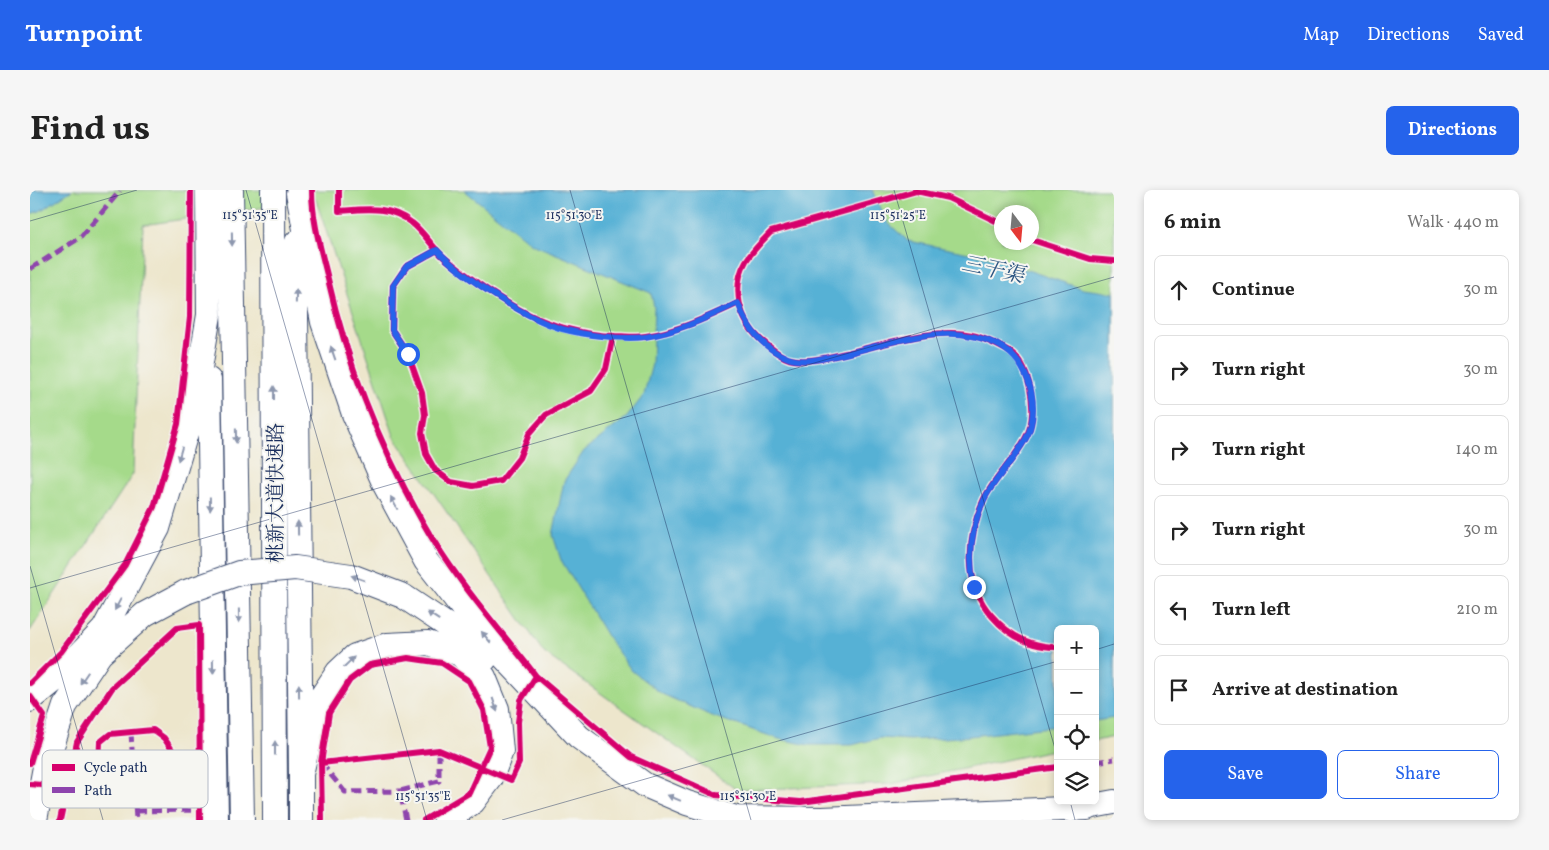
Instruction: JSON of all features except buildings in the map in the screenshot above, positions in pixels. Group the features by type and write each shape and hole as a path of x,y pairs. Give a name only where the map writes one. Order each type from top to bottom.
{"highway":[{"name":"桃新大道快速路","path":"231,190 242,820"},
{"name":"桃新大道快速路","path":"273,190 275,820"},
{"path":"298,192 323,322 354,414 385,486 426,561 487,638 578,737"},
{"path":"298,192 296,312 301,820"},
{"path":"208,194 216,820"},
{"path":"30,700 55,680 104,629 158,528 193,408 210,316"},
{"path":"51,750 65,706 100,654 145,614 186,592 239,573 295,568 351,576 403,596 454,630 498,670 578,737 645,785 687,803 736,818 822,819 1087,808"},
{"path":"301,774 318,702 338,672 355,656 388,645 428,642 460,654 484,677 497,709 499,726 501,751 492,778 473,802 446,820"},
{"path":"35,820 42,783"},
{"path":"1007,820 1114,802"}],"green space":[{"path":"30,190 1114,190 1114,737 1099,740 1099,625 1054,625 1054,750 891,784 737,790 544,653 394,436 316,200 143,225 133,474 30,631"}],"water":[{"path":"30,190 72,190 40,211 30,214"},
{"name":"三干渠","path":"464,190 872,190 888,223 908,241 989,257 1083,289 1114,293 1114,718 1099,720 1099,625 1054,625 1054,726 961,737 910,740 880,738 852,745 809,745 779,739 712,716 662,694 632,671 610,641 561,560 553,535 564,481 584,451 627,417 644,395 652,364 654,307 651,293 532,244"}],"marked path":[{"path":"30,269 81,237 120,191"},
{"path":"131,732 132,750"},
{"path":"406,820 400,791 439,781 439,750"},
{"path":"1099,761 1114,759"},
{"path":"321,763 345,792 400,791"},
{"path":"135,808 136,820"},
{"path":"136,811 200,810"}],"cycle path":[{"path":"30,683 61,652 125,565 154,507 178,424 190,317 191,190"},
{"path":"312,190 317,235 345,342 366,403 392,463 422,521 447,562 536,676 521,700 518,722 519,763 511,780 439,750 321,763"},
{"path":"339,190 339,211 377,209 404,217 417,227 441,255 484,288 524,312 545,322 567,329 590,334 642,337 682,327 739,303"},
{"path":"994,220 948,198 916,191 771,232 746,261 741,271 738,292 743,314 753,332 774,351 789,359 809,360 823,358 909,338 944,333 961,333 976,336 988,340 1015,356 1026,375 1030,387 1032,400 1031,423 1024,442 989,490 978,514 971,544 972,575 976,590 983,603 999,623 1021,639 1039,645 1054,647"},
{"path":"1039,242 1090,259 1114,261"},
{"path":"437,250 406,267 393,286 392,330 408,354 422,393 425,415 422,433 426,454 435,470 451,482 473,486 501,481 519,458 529,434 546,415 591,391 606,369 613,336"},
{"path":"75,750 77,742 112,688 177,628 199,625 200,750"},
{"path":"322,820 321,763 329,713 350,680 370,665 408,658 442,663 469,681 484,710 490,747 469,793 424,820"},
{"path":"536,676 631,757 716,795 801,802 1054,768"},
{"path":"30,696 44,716 30,763"},
{"path":"100,750 100,742 110,734 153,730 164,738 172,750"},
{"path":"30,784 42,785"},
{"path":"60,820 63,808"},
{"path":"200,808 200,820"}],"route":[{"path":"408,354 392,330 393,286 406,267 437,250 443,257 489,291 524,312 561,329 601,336 644,337 685,327 738,303 744,319 754,334 772,349 789,358 823,359 932,334 959,333 976,336 1010,352 1020,365 1029,378 1032,414 1028,432 985,498 975,525 970,565 974,587"}]}
